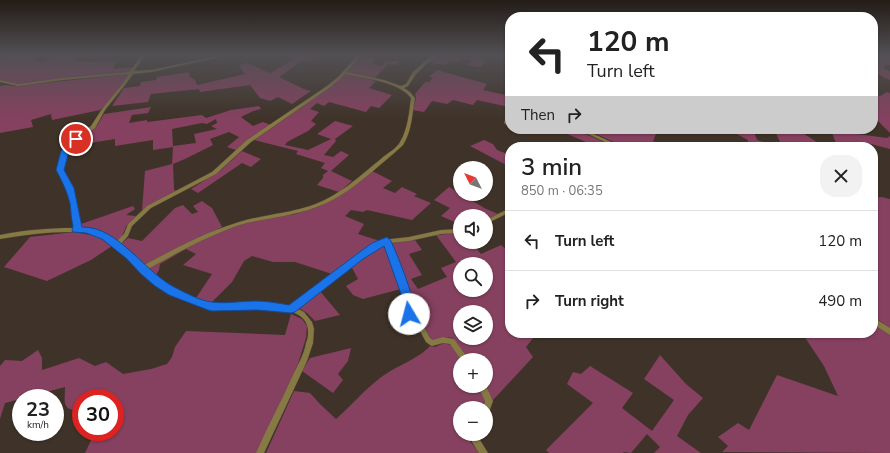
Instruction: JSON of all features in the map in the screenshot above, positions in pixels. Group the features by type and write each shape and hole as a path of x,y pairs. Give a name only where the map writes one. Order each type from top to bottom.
{"street":[{"path":"0,81 18,86 63,79 96,76"},
{"path":"76,230 78,226 74,216 74,205 70,188 60,170 65,151 76,139 93,127 103,110 114,99 130,76"},
{"path":"117,245 126,235 130,225 149,207 214,174 249,141 328,87 340,76"},
{"path":"142,269 214,232 254,219 298,212 323,203 337,195 401,145 405,139 413,98 412,95 402,87 360,76"},
{"path":"402,87 407,85 412,76"},
{"path":"590,134 609,142"},
{"path":"493,218 505,212"},
{"path":"0,236 76,230 95,232 117,245 158,283 173,292 212,307 257,305 291,309 301,314 310,323 310,343 304,361 260,453"},
{"path":"291,309 375,246 387,241 409,239 434,233 453,232"},
{"path":"387,241 406,294 409,314 413,324 422,329 428,340 432,343 443,340 452,341 460,353"},
{"path":"878,324 890,332"},
{"path":"475,441 484,453"}],"shaded area":[{"path":"0,76 90,76 13,84 0,80"},
{"path":"110,76 129,76 114,97 100,110 52,120 51,114 31,120 33,127 0,133 0,86 16,86"},
{"path":"190,76 195,80 197,85 236,76 280,76 279,77 311,91 292,104 278,97 270,101 260,98 250,85 200,92 199,89 151,94 148,102 112,106 124,88 140,86 141,82 156,80 157,77"},
{"path":"342,76 354,76 376,81 369,88 392,95 379,108 371,106 366,112 329,102 324,106 317,103 310,109 319,112 311,121 316,124 308,131 287,142 285,145 308,150 331,139 317,134 335,121 353,126 335,139 336,141 324,155 333,157 341,151 349,155 331,171 352,181 339,192 317,185 323,178 323,175 328,171 321,168 325,163 296,154 298,151 254,140 302,107"},
{"path":"459,76 487,84 483,90 505,95 505,106 477,100 473,105 453,100 447,104 432,101 424,112 413,110 416,98 415,94 425,82 429,82 433,78 429,77"},
{"path":"882,76 890,76 890,80"},
{"path":"887,92 890,93 890,133 878,121 878,96"},
{"path":"259,106 261,109 241,117 253,126 263,122 271,125 252,137 236,150 227,147 239,137 229,132 210,139 213,145 173,164 174,189 176,192 142,210 145,171 172,164 173,147 153,150 153,140 115,146 115,139 71,146 96,127 104,114 151,107 148,113 132,115 129,123 202,115 206,118 231,110","holes":["216,119 217,123 211,126 217,129 194,134 196,143 173,146 172,129 202,123 207,124"]},
{"path":"567,134 585,134 604,142 586,142"},
{"path":"596,134 656,134 653,141 655,142 614,142"},
{"path":"737,134 755,134 757,140 764,142 748,142 748,140"},
{"path":"776,134 804,134 816,142 780,142"},
{"path":"832,134 857,134 887,138 890,136 890,149 878,146 878,142 836,142"},
{"path":"484,140 493,144 497,150 505,153 505,164 470,146"},
{"path":"242,151 261,159 251,167 242,163 198,193 191,189 221,170"},
{"path":"372,171 392,181 383,188 395,193 402,187 417,194 414,196 431,203 412,220 367,210 363,212 351,210 345,216 364,224 358,234 380,241 332,274 295,262 273,262 252,256 244,261 232,282 211,303 196,298 212,274 183,265 196,254 186,249 160,264 156,275 173,288 152,275 147,268 215,233 256,220 296,214 322,205 340,195"},
{"path":"449,187 453,189 453,201 473,201 486,209 453,209 453,221 441,216 450,208 434,200"},
{"path":"878,197 890,199 890,328 878,320"},
{"path":"202,201 212,208 222,227 142,267 132,253 121,244 128,238 142,241 175,208 183,205 192,214 198,212 193,206"},
{"path":"133,206 135,209 126,215 136,216 126,226 122,237 118,242 97,230 82,227 81,224"},
{"path":"493,212 498,214 493,216"},
{"path":"74,232 97,236 112,246 91,260 47,281 4,267 30,237"},
{"path":"453,234 453,249 477,249 481,254 501,245 505,248 505,338 533,338 526,347 533,357 493,400 488,393 493,393 493,353 463,353 457,345 493,345 493,305 453,305 453,338 446,337 432,341 424,327 414,322 411,311 411,300 390,243 415,240 422,250 409,254 422,275 411,279 418,289 447,277 441,268 453,263 453,297 493,297 493,257 453,258 436,235"},
{"path":"385,245 401,289 363,299 353,295 346,286 358,279 351,266"},
{"path":"319,290 340,315 315,321 307,313 297,307"},
{"path":"291,314 302,319 307,326 306,338 298,364 257,453 85,453 91,441 124,441 124,389 72,389 72,409 66,405 65,387 58,389 12,389 12,401 5,403 0,419 0,366 5,360 22,361 38,350 42,358 42,370 79,358 95,366 106,362 123,374 151,369 167,364 172,357 175,347 186,331 285,335"},
{"path":"878,327 890,335 890,453 722,452 728,446 718,437 738,423 749,430 777,375 838,396 824,366 805,338 878,338"},
{"path":"444,343 451,345 456,353 453,353 453,393 482,393 485,400 453,401 453,441 470,441 479,453 266,453 294,391 310,393 336,419 380,378 420,355 430,346 435,347"},
{"path":"351,348 348,361 338,374 343,380 333,393 302,371 310,358"},
{"path":"660,355 686,384 703,398 688,415 677,436 701,453 654,453 660,447 647,434 631,453 549,453 546,450 593,403 567,384 573,372 581,374 590,366 633,393 622,408 652,431 674,400 644,379"}],"route":[{"path":"76,139 65,151 60,170 70,188 74,205 74,216 78,226 76,230 87,230 105,237 129,255 144,272 173,292 212,307 257,305 278,306 291,309 360,256 384,241 387,241 406,294 409,314"}]}
